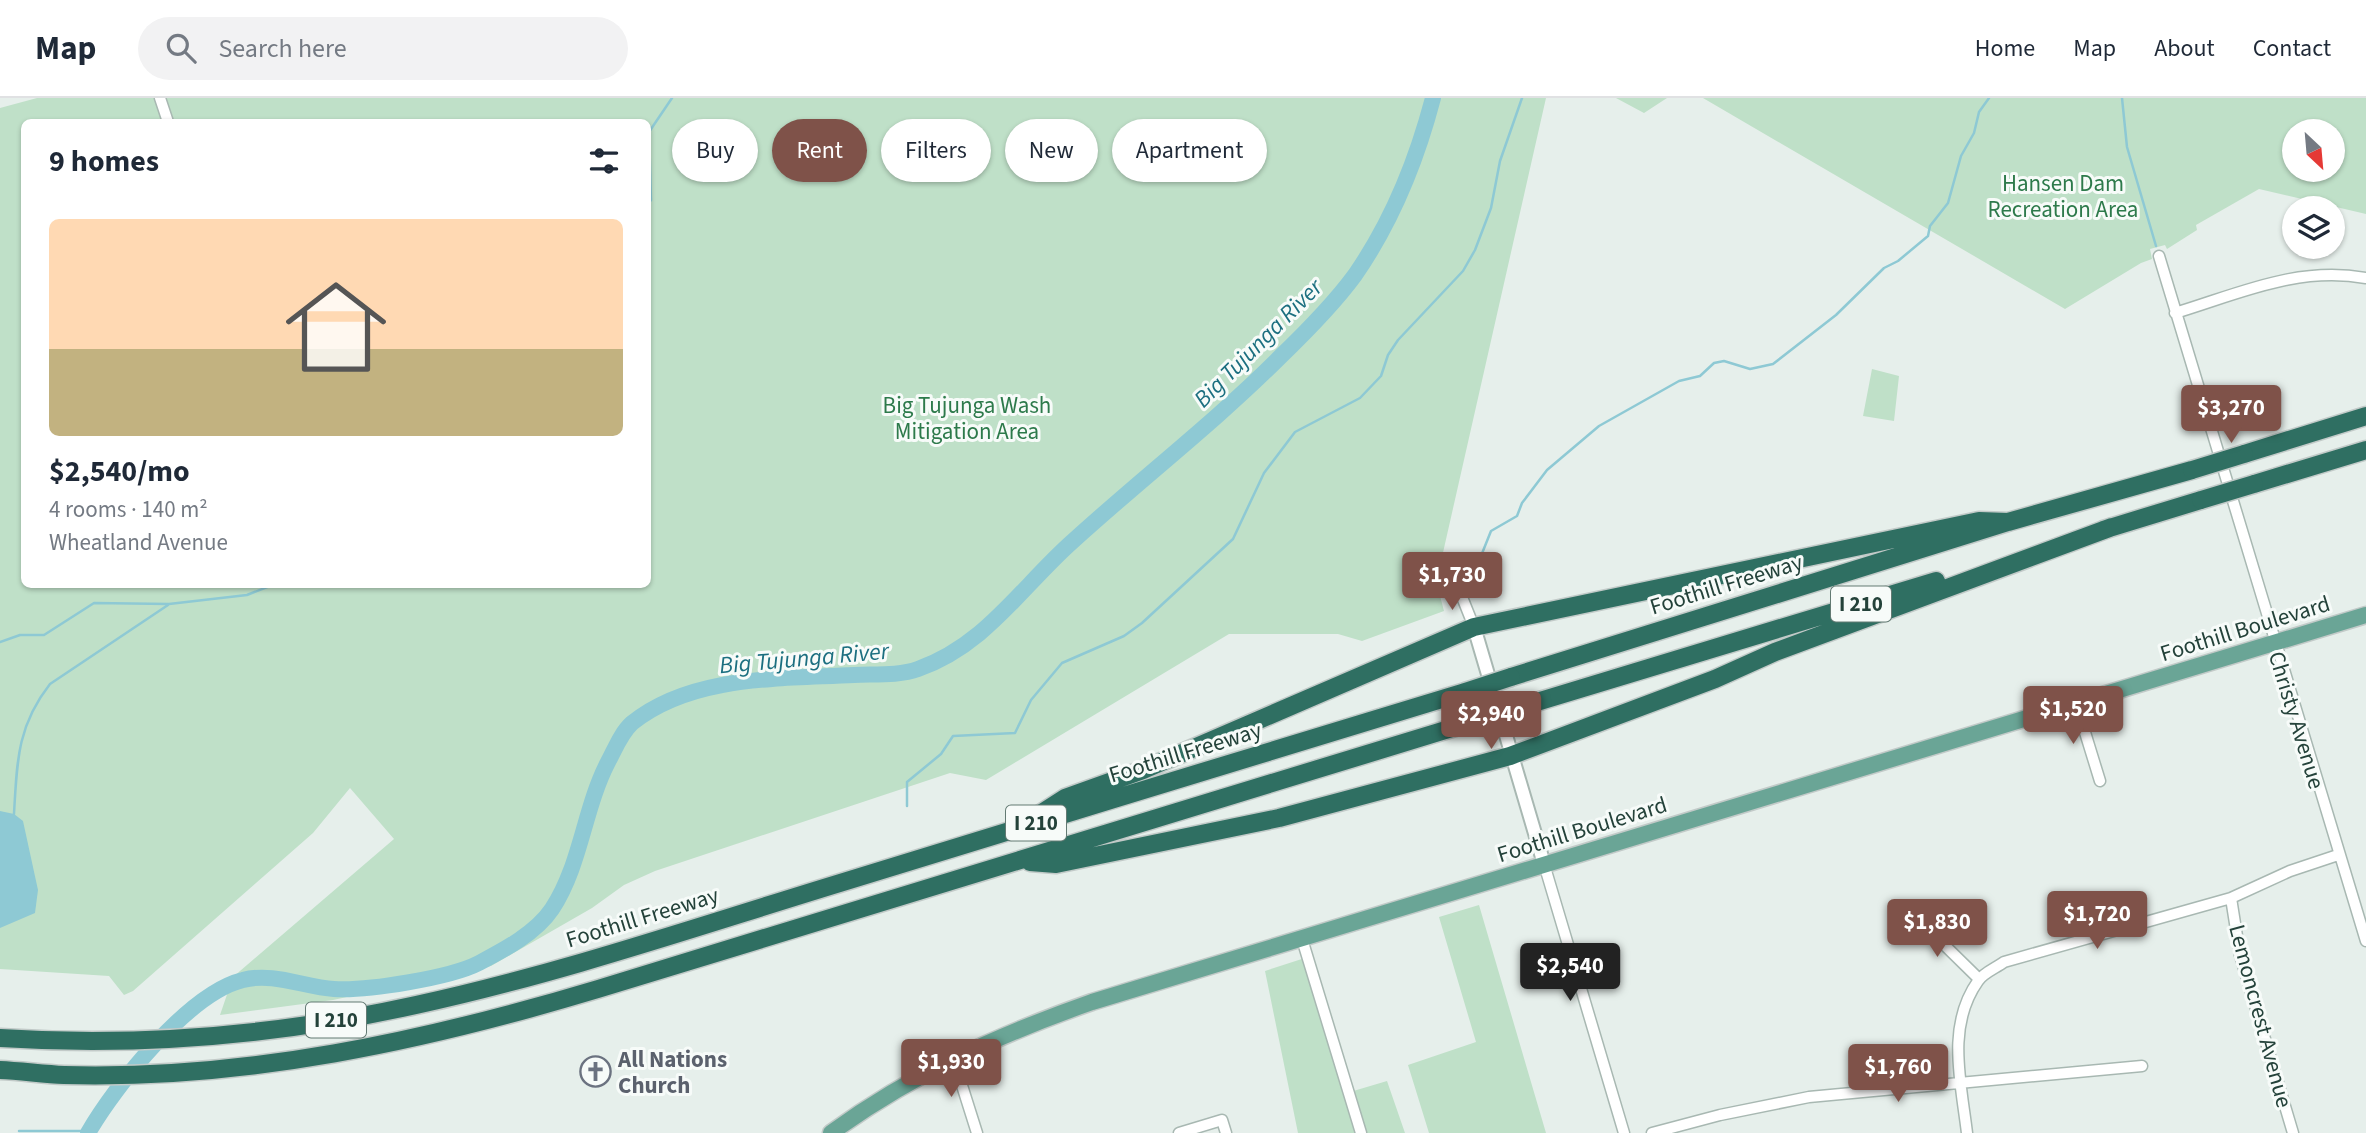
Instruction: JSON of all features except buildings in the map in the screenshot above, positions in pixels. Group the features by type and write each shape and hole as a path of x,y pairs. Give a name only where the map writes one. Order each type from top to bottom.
{"highway":[{"name":"Foothill Freeway","path":"0,1038 60,1042 179,1039 333,1020 450,998 606,954 1465,692 2008,522 2192,470 2366,416"},
{"name":"I 210","path":"0,1070 62,1075 140,1073 299,1059 446,1032 545,1005 2366,450"},
{"path":"1018,828 1065,798 1143,769 1474,627 1979,521 2008,522"},
{"path":"1020,861 1056,864 1279,818 1510,756 1715,678 1775,652 2112,527"}],"main road":[{"name":"Foothill Boulevard","path":"831,1133 892,1092 953,1057 1008,1032 1092,1002 2366,615"}],"street":[{"path":"160,98 167,119"},
{"name":"Christy Avenue","path":"2159,257 2366,941"},
{"path":"2175,313 2299,275 2335,273 2366,278"},
{"path":"1453,584 1462,597 1474,627 1510,756 1624,1133"},
{"path":"2076,703 2100,782"},
{"path":"1967,1133 1957,1050 1962,1012 1979,979 2016,958 2231,898 2290,871 2338,855"},
{"name":"Lemoncrest Avenue","path":"2231,898 2240,956 2293,1133"},
{"path":"1897,933 1926,927 1979,979"},
{"path":"1302,939 1361,1133"},
{"path":"953,1057 977,1133"},
{"path":"1651,1133 1809,1097 2142,1066"},
{"path":"1179,1133 1222,1120 1226,1133"}],"green space":[{"name":"Big Tujunga Wash Mitigation Area","path":"37,98 1546,98 1442,557 1451,588 1439,592 1444,611 1362,641 1338,634 1229,634 986,780 950,773 655,871 624,885 592,908 491,966 333,1000 220,1015 233,977 394,839 350,788 313,833 133,991 124,995 109,976 0,969 0,108"},
{"path":"1616,98 1667,98 1644,113"},
{"name":"Hansen Dam Recreation Area","path":"1703,98 2366,98 2366,214 2345,209 2345,196 2289,196 2259,189 2196,225 2197,230 2167,249 2165,245 2150,249 2152,259 2065,309"},
{"path":"1872,369 1899,376 1894,421 1863,416"},
{"path":"1479,905 1546,1133 1429,1133 1408,1065 1476,1042 1439,917"},
{"path":"1308,957 1350,1092 1387,1081 1405,1133 1298,1133 1265,971"}],"water":[{"path":"0,811 14,814 23,821 38,890 35,913 0,928"}],"waterway":[{"path":"651,129 672,98"},
{"name":"Big Tujunga River","path":"88,1133 116,1091 155,1044 177,1022 222,988 254,978 277,979 334,989 408,982 466,969 519,940 545,918 562,892 593,798 618,741 632,723 656,707 682,696 738,682 911,671 964,645 1001,613 1073,541 1255,381 1338,297 1368,255 1391,212 1411,167 1433,98"},
{"path":"907,806 907,782 941,754 953,736 1015,733 1031,700 1062,663 1124,636 1142,623 1233,539 1264,473 1295,432 1360,398 1381,376 1388,355 1398,340 1463,271 1475,250 1491,208 1500,161 1522,98"},
{"path":"1475,574 1482,565 1481,556 1491,531 1517,516 1522,503 1547,470 1599,426 1679,381 1700,376 1714,363 1724,361 1750,369 1773,364 1836,315 1884,268 1898,261 1928,236 1930,226 1948,203 1961,156 1974,133 1979,112 1989,98"},
{"path":"2122,98 2127,147 2156,246"},
{"path":"0,642 20,635 44,635 94,603 169,604 247,595 265,588"},
{"path":"14,814 18,761 25,730 50,684 168,605"},
{"path":"19,1131 90,1131"}],"place":[{"name":"All Nations Church","path":"595,1072"}]}
